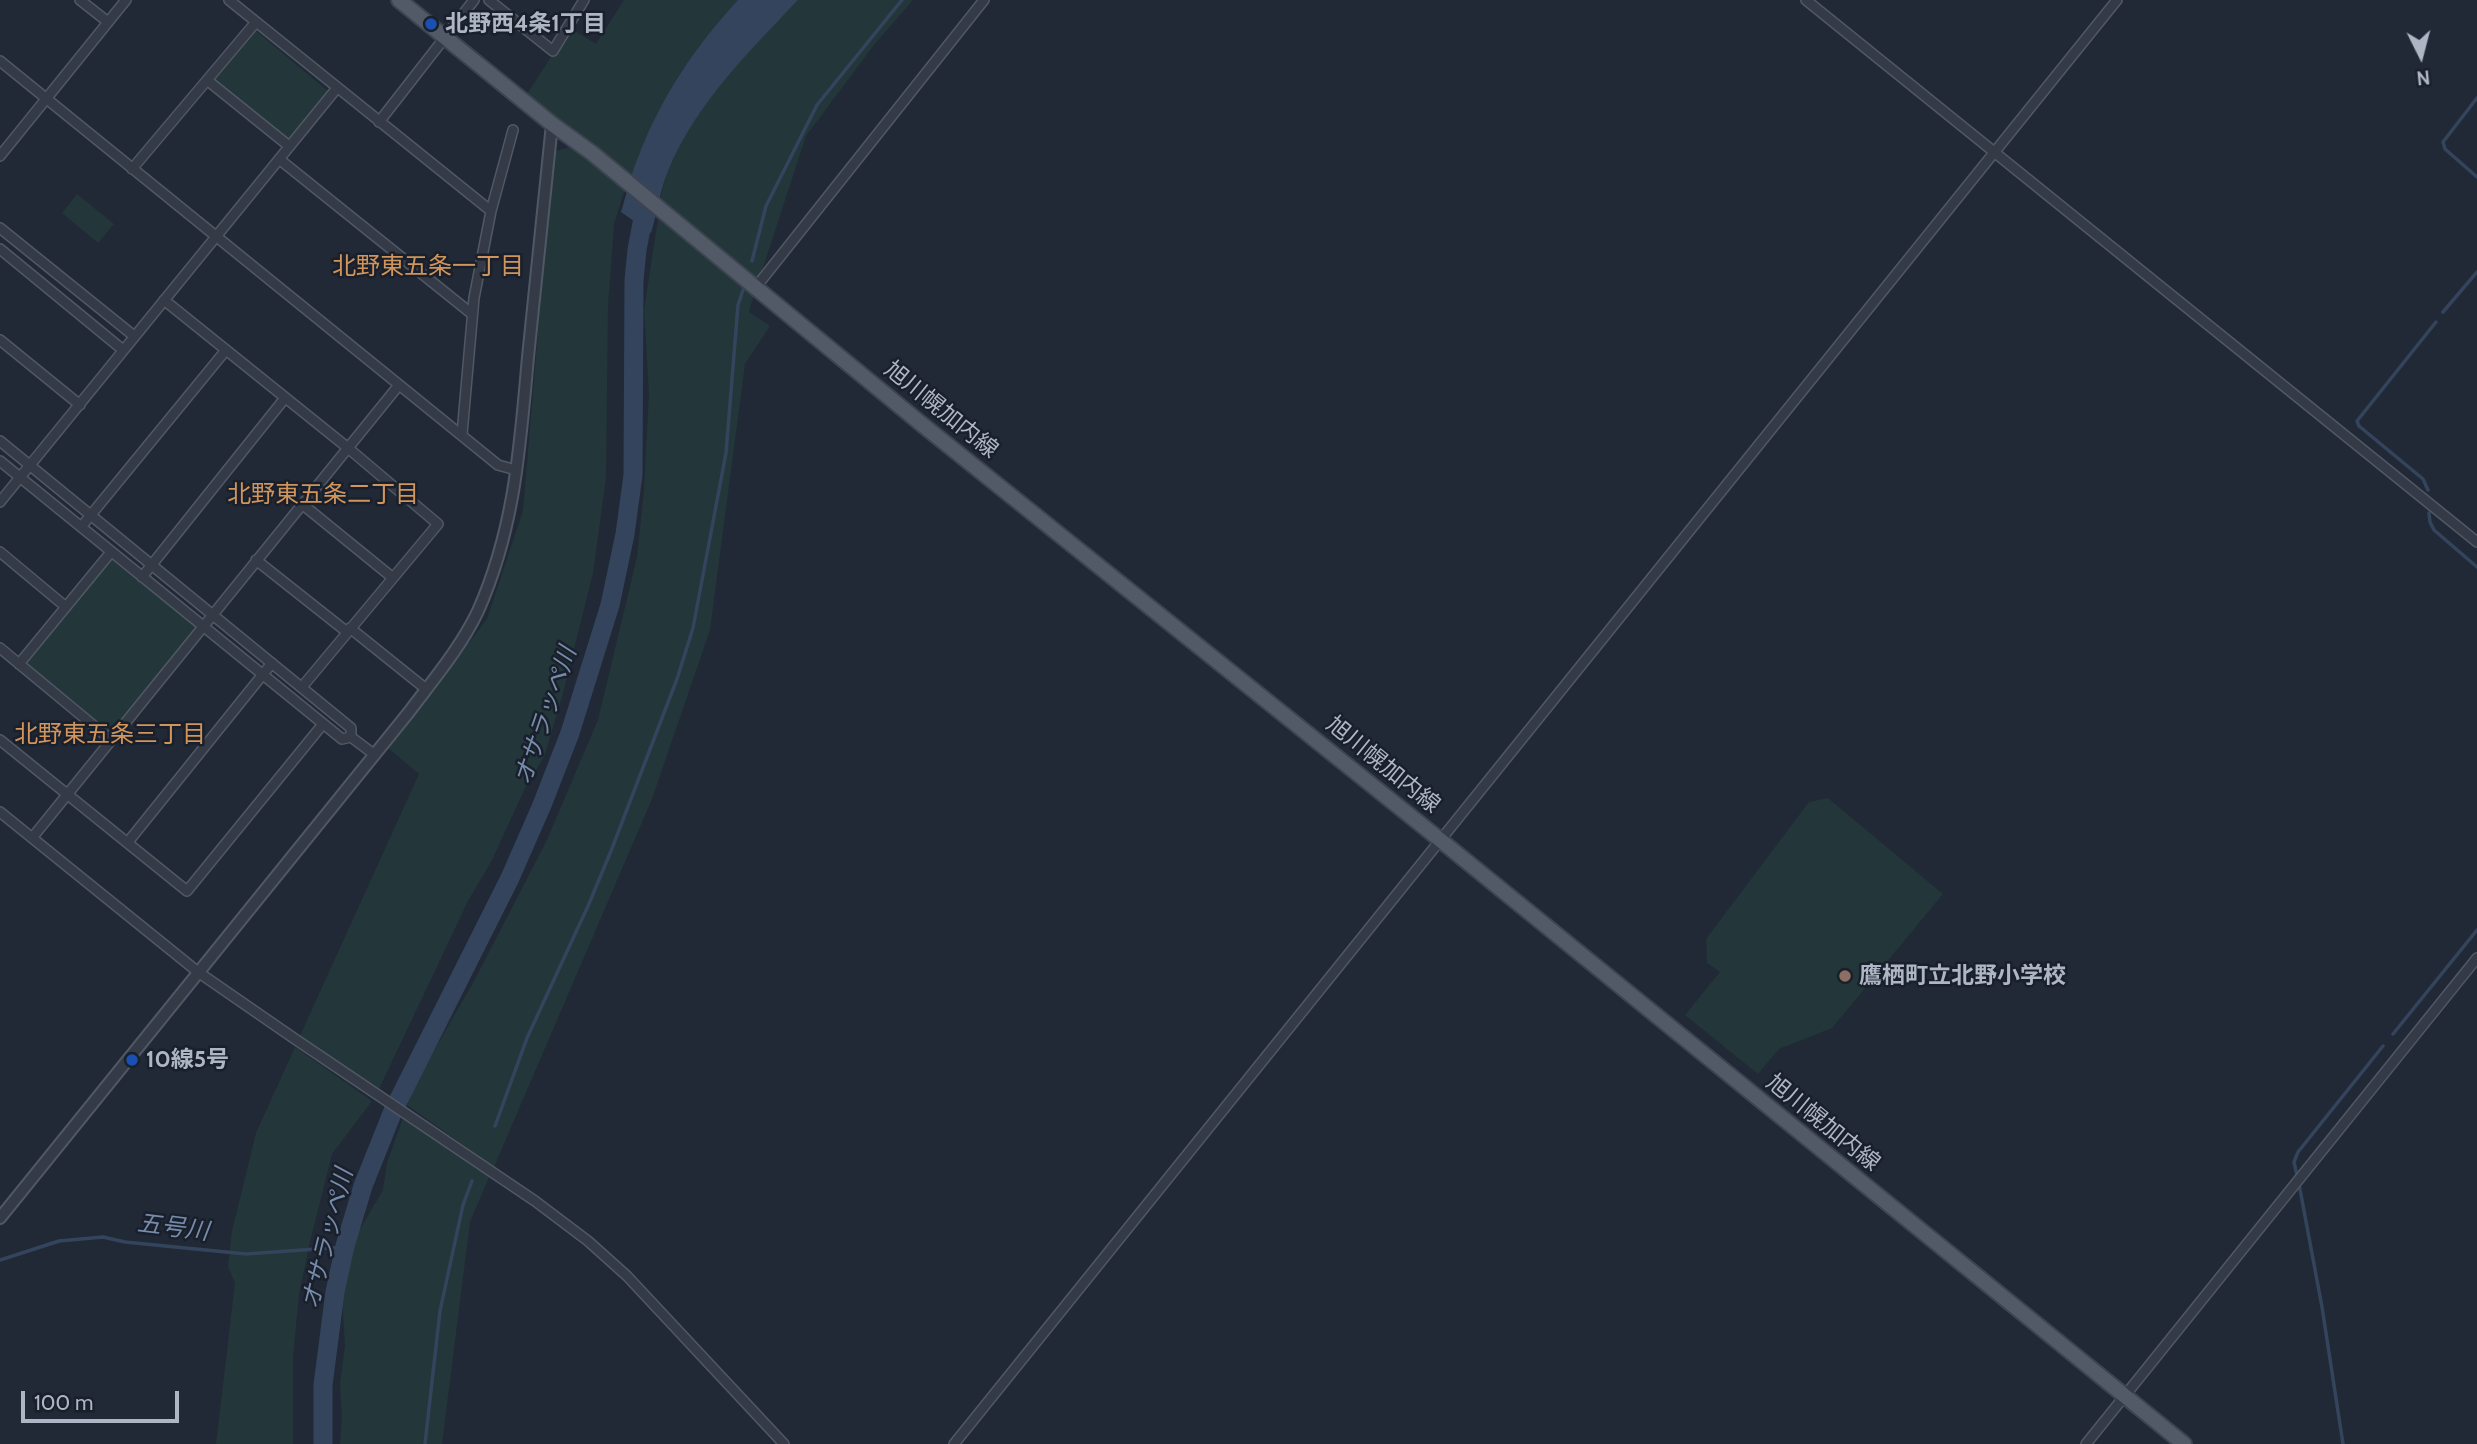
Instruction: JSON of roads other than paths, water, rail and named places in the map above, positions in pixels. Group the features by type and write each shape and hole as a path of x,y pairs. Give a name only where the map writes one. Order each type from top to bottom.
{"main road":[{"name":"旭川幌加内線","path":"399,0 552,124 592,153 940,439 1439,839 2184,1444"}],"street":[{"path":"80,0 108,22"},
{"path":"0,156 126,0"},
{"path":"229,0 491,211"},
{"path":"379,122 474,0"},
{"path":"489,0 553,51 584,0"},
{"path":"756,287 984,0"},
{"path":"1806,0 2477,542"},
{"path":"954,1444 2117,0"},
{"path":"132,169 256,22"},
{"path":"0,61 498,465 516,470"},
{"path":"207,80 289,146"},
{"path":"0,502 337,88"},
{"path":"0,1217 374,755 446,663 477,614 505,540 516,470 552,124"},
{"path":"462,434 472,314 491,211 513,130"},
{"path":"279,159 472,314"},
{"path":"0,228 134,336"},
{"path":"0,249 123,349"},
{"path":"164,300 348,447 438,524 302,687"},
{"path":"0,340 80,405"},
{"path":"81,527 226,350"},
{"path":"32,838 399,385"},
{"path":"142,577 285,398"},
{"path":"0,441 351,728 351,737"},
{"path":"0,461 323,724 341,738 351,737 374,755"},
{"path":"302,504 393,578"},
{"path":"0,552 66,607"},
{"path":"19,664 111,552"},
{"path":"256,560 426,689"},
{"path":"0,648 111,740"},
{"path":"128,842 272,663"},
{"path":"0,740 187,891 323,724"},
{"path":"0,812 198,972 535,1200 627,1276 784,1444"},
{"path":"2086,1444 2477,958"}],"water":[{"path":"738,0 798,0 725,80 693,123 668,171 651,233 621,212 636,162 669,92 708,35"}],"waterway":[{"path":"752,261 766,206 817,105 902,0"},
{"path":"2477,98 2443,142 2445,149 2477,177"},
{"name":"オサラッペ川","path":"323,1444 323,1385 335,1292 363,1186 393,1111 510,878 542,805 570,733 610,605 625,534 633,475 634,280 646,202"},
{"path":"2443,312 2477,272"},
{"path":"495,1126 527,1038 611,851 677,679 693,628 726,453 738,305 743,290"},
{"path":"2428,490 2423,479 2359,426 2357,421 2436,322"},
{"path":"2429,513 2434,530 2477,567"},
{"path":"2393,1034 2477,930"},
{"path":"2297,1176 2294,1162 2298,1152 2383,1046"},
{"path":"425,1444 440,1311 463,1205 472,1181"},
{"path":"2299,1184 2322,1307 2343,1444"},
{"name":"五号川","path":"0,1260 59,1241 103,1237 125,1242 246,1254 345,1247"}],"place":[{"name":"北野西4条1丁目","path":"431,24"},
{"name":"鷹栖町立北野小学校","path":"1845,976"},
{"name":"10線5号","path":"132,1060"}],"district":[{"name":"北野東五条一丁目","path":"428,267"},
{"name":"北野東五条二丁目","path":"323,495"},
{"name":"北野東五条三丁目","path":"110,735"}]}
